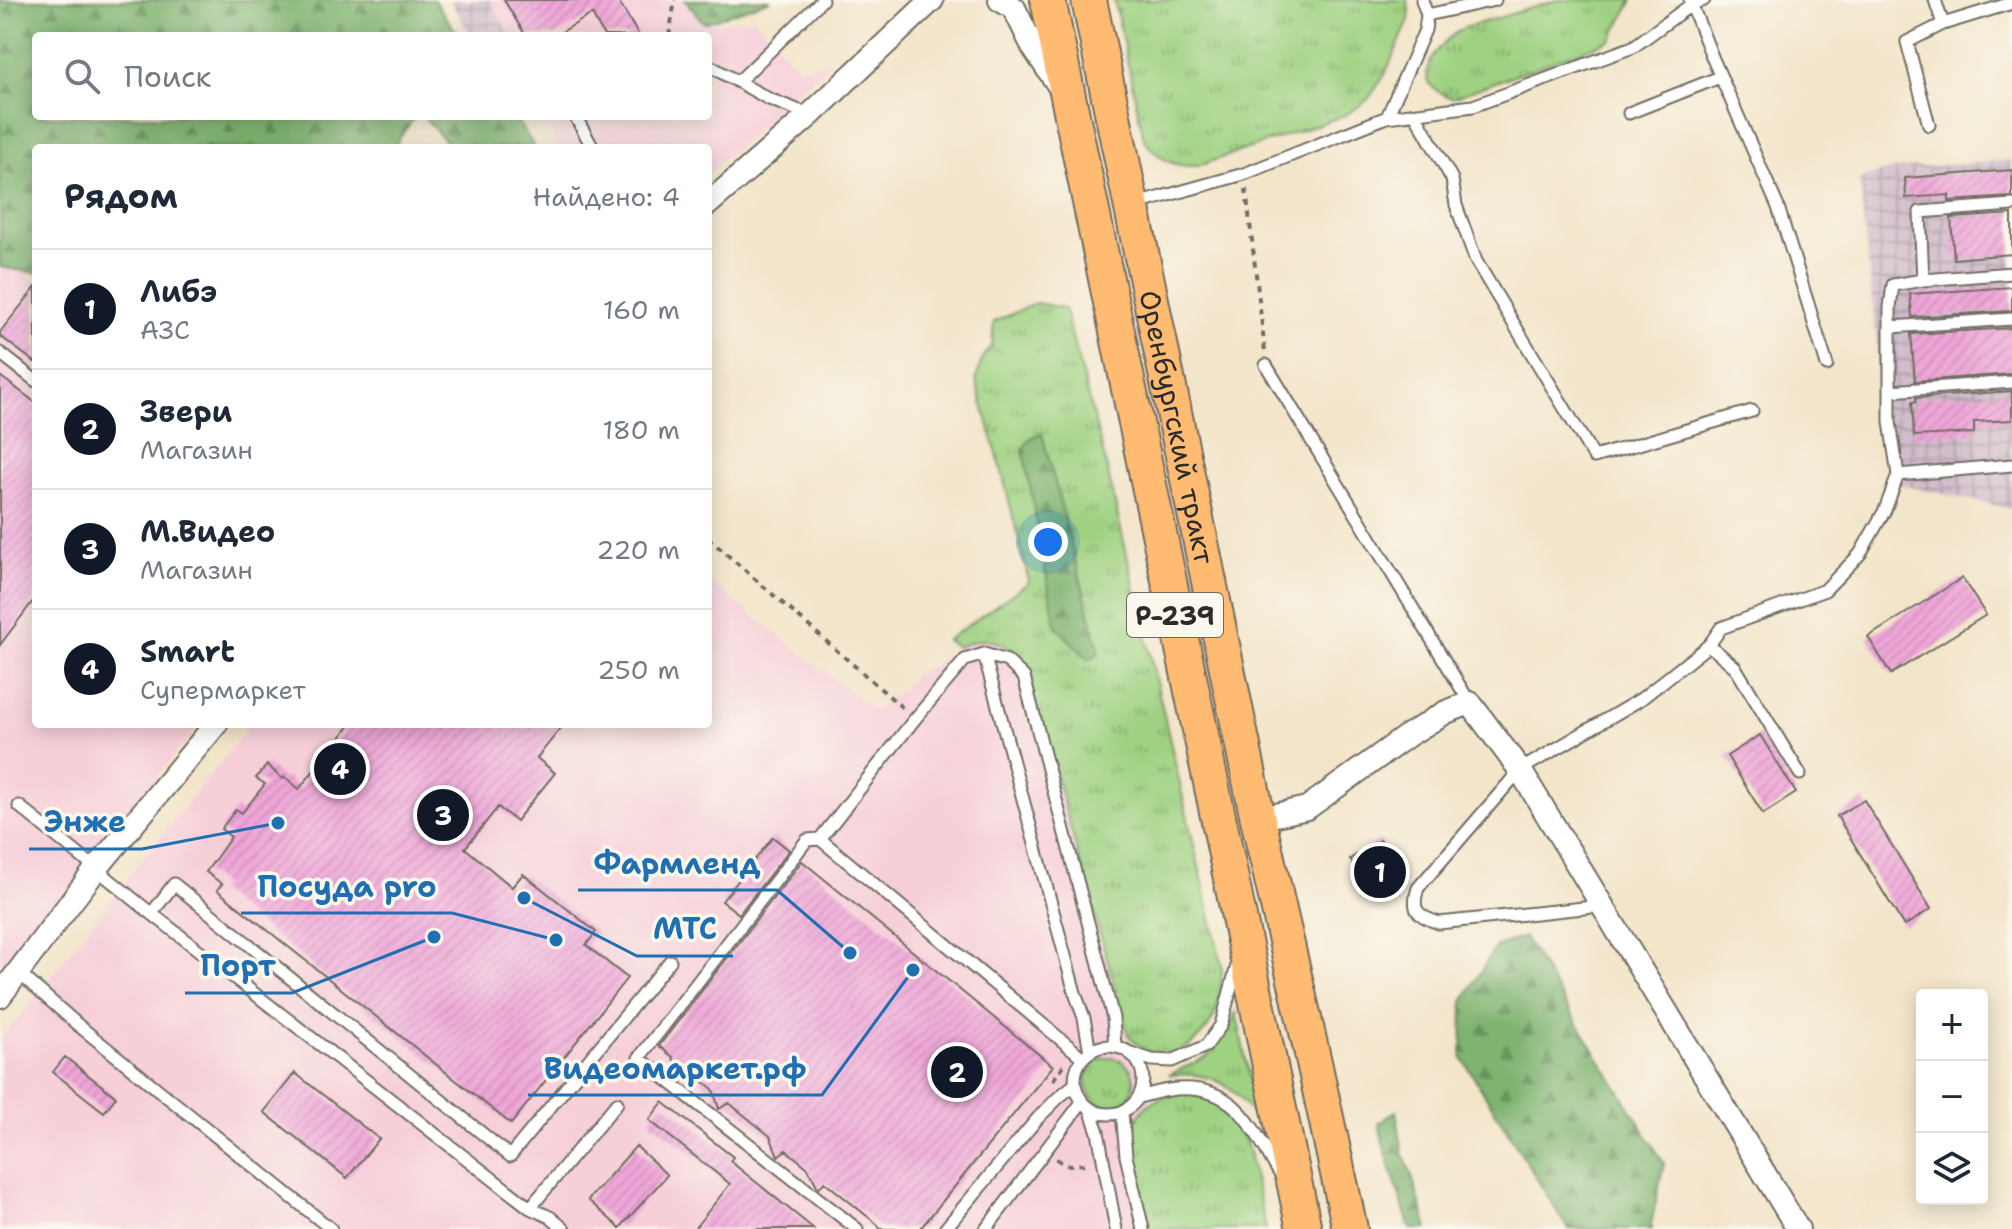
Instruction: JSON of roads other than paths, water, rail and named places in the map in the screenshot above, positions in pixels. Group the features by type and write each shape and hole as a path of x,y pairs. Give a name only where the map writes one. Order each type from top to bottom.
{"main road":[{"name":"Оренбургский тракт","path":"1048,0 1301,1217"},
{"name":"Оренбургский тракт","path":"1089,0 1258,819 1350,1229"}],"street":[{"path":"712,201 810,115 931,0"},
{"path":"914,18 954,0"},
{"path":"1000,0 1014,8 1033,47 1069,101"},
{"path":"1258,819 1307,808 1407,736 1446,712 1470,703 1520,770 1798,1229"},
{"path":"0,996 96,869 213,728"}],"lane":[{"path":"738,82 822,0"},
{"path":"1387,117 1425,30 1427,15 1422,0"},
{"path":"1427,15 1495,0"},
{"path":"1132,206 1244,174 1387,117 1473,106 1633,47 1691,2 1704,0"},
{"path":"1935,0 1943,24"},
{"path":"1691,2 1720,77 1778,207 1827,365"},
{"path":"1929,125 1907,42 1943,24 2012,3"},
{"path":"712,67 769,99 810,115"},
{"path":"1629,113 1720,77"},
{"path":"1415,114 1452,179 1456,205 1476,261 1594,457 1752,411"},
{"path":"577,120 591,144"},
{"path":"1923,280 1920,212 2012,205"},
{"path":"1603,906 1439,923 1425,919 1414,901 1418,888 1520,770 1641,699 1709,645 1721,628 1825,590 1860,554 1885,510 1898,475 1890,422 1890,307 1893,285 2012,273"},
{"path":"1890,327 2012,319"},
{"path":"0,353 32,378"},
{"path":"1266,365 1470,703"},
{"path":"1890,391 2012,382"},
{"path":"1898,475 2012,465"},
{"path":"1709,645 1735,667 1800,774"},
{"path":"984,654 1084,1018 1087,1055"},
{"path":"820,839 965,660 984,654 1007,661 1024,677 1113,1018 1115,1047"},
{"path":"19,806 530,1208 550,1217 564,1229"},
{"path":"857,1229 639,1058 807,840 820,839 1087,1055"},
{"path":"152,913 174,884 510,1156 670,961"},
{"path":"1116,1229 1098,1132 1075,1084 1075,1075 1087,1055 1098,1048 1115,1047 1152,1060 1172,1061 1206,1046 1221,1025 1243,942"},
{"path":"19,973 78,1025 331,1229"},
{"path":"1086,1105 1100,1113 1111,1114 1122,1112 1139,1097 1143,1076 1140,1065 1128,1052"},
{"path":"945,1229 1038,1118 1075,1084"},
{"path":"1139,1097 1178,1089 1207,1090 1230,1101 1246,1117 1301,1217"},
{"path":"530,1208 617,1103"},
{"path":"986,1229 1086,1105"},
{"path":"1122,1112 1126,1156 1143,1229"}],"place":[{"name":"Smart","path":"340,769"},
{"name":"М.Видео","path":"443,815"},
{"name":"Энже","path":"278,823"},
{"name":"Либэ","path":"1380,872"},
{"name":"МТС","path":"524,898"},
{"name":"Порт","path":"434,937"},
{"name":"Посуда pro","path":"556,940"},
{"name":"Фармленд","path":"850,953"},
{"name":"Видеомаркет.рф","path":"913,970"},
{"name":"Звери","path":"957,1072"}]}
